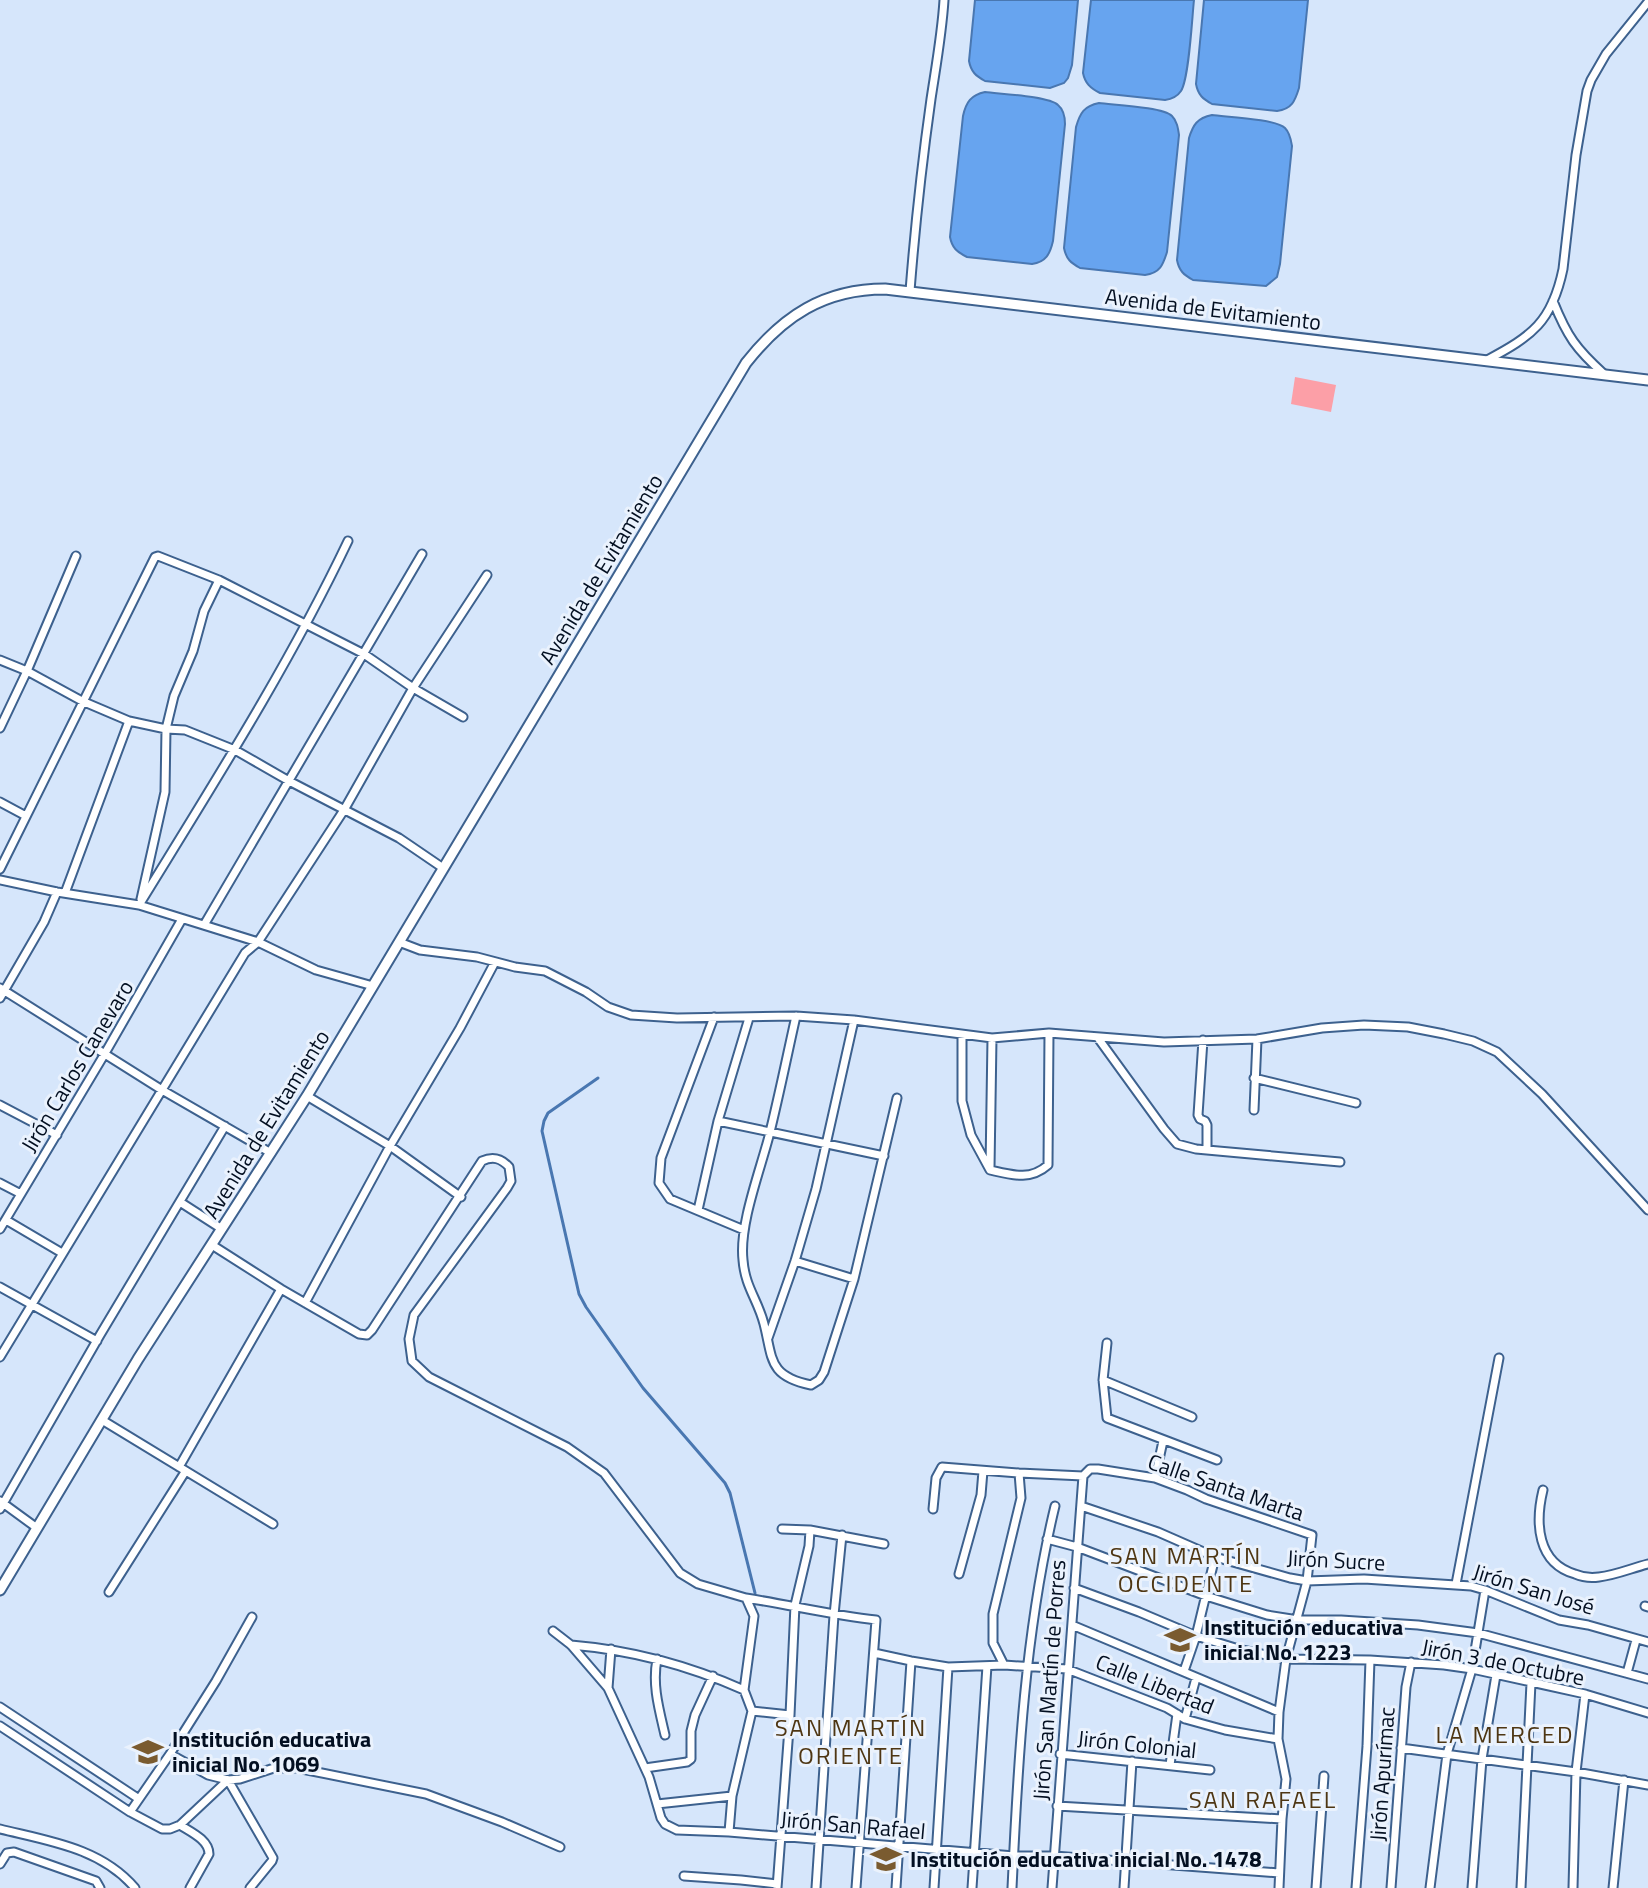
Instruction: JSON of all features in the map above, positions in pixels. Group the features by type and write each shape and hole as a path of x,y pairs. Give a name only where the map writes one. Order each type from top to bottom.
{"street":[{"path":"910,291 915,227 943,30 944,0"},
{"path":"1486,360 1530,335 1553,301 1563,269 1574,168 1587,91 1606,54 1648,2"},
{"name":"Avenida de Evitamiento","path":"0,1590 138,1359 307,1096 746,363 764,339 803,310 852,291 910,291 1648,380"},
{"path":"1553,301 1577,347 1604,374"},
{"path":"139,905 235,750 320,600 348,541"},
{"path":"204,925 422,554"},
{"path":"0,728 76,556"},
{"path":"0,869 82,701 158,556 219,580 364,654 463,717"},
{"path":"0,1357 245,953 258,942 344,810 413,688 487,575"},
{"path":"139,905 165,792 166,729 174,696 193,651 204,611 219,580"},
{"path":"0,660 129,721 185,730 235,750 399,838 443,868"},
{"path":"129,721 61,892 1,992 271,1153"},
{"path":"0,802 26,816"},
{"path":"0,880 139,905 258,942 316,970 373,986"},
{"name":"Jirón Carlos Canevaro","path":"0,1229 182,919"},
{"path":"399,942 420,950 477,957 545,971 623,1013 677,1018 796,1016 854,1020 992,1038 1049,1033 1164,1042 1257,1039 1322,1028 1364,1025 1398,1026 1444,1034 1497,1052 1542,1094 1648,1210"},
{"path":"305,1303 495,962"},
{"path":"796,1016 742,1239 747,1286 764,1321 770,1355 778,1370 800,1383 811,1385 824,1372 854,1279 897,1098"},
{"path":"714,1017 661,1158 659,1183 670,1199 744,1230"},
{"path":"698,1210 718,1121 749,1018"},
{"path":"767,1341 795,1261 827,1145 854,1020"},
{"path":"962,1035 962,1101 971,1135 990,1170 1020,1177 1039,1173 1048,1165 1049,1033"},
{"path":"990,1170 992,1038"},
{"path":"1098,1038 1177,1144 1207,1150 1340,1162"},
{"path":"1254,1110 1257,1039"},
{"path":"1203,1040 1198,1115 1207,1125 1207,1150"},
{"path":"1254,1078 1356,1103"},
{"path":"307,1096 390,1146 461,1197"},
{"path":"0,1105 57,1135"},
{"path":"718,1121 884,1156"},
{"path":"37,1528 1,1504 225,1126"},
{"path":"212,1245 305,1303 359,1334 367,1335 482,1161 498,1158 509,1167 511,1181 507,1188 414,1315 409,1339 412,1361 429,1377 567,1447 604,1473 680,1573 698,1584 746,1598 876,1620 856,1888"},
{"path":"0,1183 21,1194"},
{"path":"180,1202 222,1229"},
{"path":"6,1220 62,1253"},
{"path":"795,1261 854,1279"},
{"path":"0,1287 97,1341"},
{"path":"109,1592 182,1469 281,1289"},
{"path":"1107,1343 1103,1380 1107,1418 1217,1460"},
{"path":"1456,1584 1499,1358"},
{"path":"1103,1380 1192,1417"},
{"path":"102,1420 273,1524"},
{"path":"1155,1478 1163,1441"},
{"name":"Calle Santa Marta","path":"933,1509 936,1478 942,1467 1083,1476 1090,1469 1098,1469 1155,1478 1312,1535 1307,1581"},
{"path":"959,1574 981,1495 983,1471"},
{"path":"1004,1665 993,1643 993,1614 1021,1498 1019,1473"},
{"name":"Jirón San Martín de Porres","path":"1052,1888 1083,1476"},
{"path":"1543,1490 1541,1541 1548,1557 1560,1569 1578,1576 1597,1578 1648,1564"},
{"path":"1012,1888 1027,1666 1055,1506"},
{"name":"Jirón Sucre","path":"1081,1506 1158,1532 1215,1557 1278,1575 1307,1581 1364,1579 1456,1584"},
{"path":"782,1529 810,1530 884,1544"},
{"path":"684,1876 777,1886 795,1605 810,1530"},
{"path":"816,1888 842,1535"},
{"path":"1047,1539 1253,1611 1298,1620 1380,1622 1478,1633 1648,1679"},
{"path":"1184,1671 1215,1557"},
{"path":"1279,1888 1286,1779 1278,1739 1279,1712 1286,1659 1307,1581"},
{"name":"Jirón San José","path":"1456,1584 1485,1590 1559,1620 1648,1642"},
{"name":"Jirón 3 de Octubre","path":"1074,1588 1196,1636 1242,1650 1286,1659 1411,1662 1472,1669 1585,1694 1648,1713"},
{"path":"1430,1888 1447,1754 1472,1669 1485,1590"},
{"path":"729,1832 732,1796 752,1711 744,1690 754,1616 746,1598"},
{"path":"130,1812 216,1681 252,1617"},
{"path":"1072,1625 1279,1712"},
{"path":"553,1631 571,1645 608,1688 645,1768 657,1804 732,1796"},
{"path":"1627,1673 1636,1640"},
{"path":"571,1645 611,1649 657,1659 713,1676 744,1690"},
{"path":"608,1688 611,1649"},
{"name":"Calle Libertad","path":"874,1653 948,1667 1004,1665 1067,1669 1118,1688 1185,1719 1278,1739"},
{"path":"657,1659 655,1688 665,1735"},
{"path":"1356,1888 1370,1660"},
{"path":"896,1888 911,1661"},
{"name":"Jirón Apurímac","path":"1391,1888 1406,1687 1411,1662"},
{"path":"972,1888 987,1666"},
{"path":"934,1888 948,1667"},
{"path":"1472,1888 1482,1759 1496,1675"},
{"path":"645,1768 691,1759 691,1731 695,1715 713,1676"},
{"path":"1185,1719 1196,1678"},
{"path":"1521,1888 1531,1683"},
{"path":"1573,1888 1576,1772 1585,1694"},
{"path":"0,1707 139,1799"},
{"path":"752,1711 790,1715"},
{"path":"1170,1765 1177,1714"},
{"path":"0,1726 130,1812 162,1829 180,1825 228,1780"},
{"path":"1401,1748 1648,1785"},
{"path":"170,1754 208,1775 228,1780 285,1767 426,1794 560,1847"},
{"name":"Jirón Colonial","path":"1060,1754 1210,1770"},
{"path":"1124,1888 1132,1761"},
{"path":"1316,1888 1324,1776"},
{"path":"228,1780 273,1858 250,1888"},
{"path":"1613,1888 1624,1780"},
{"name":"Jirón San Rafael","path":"657,1804 665,1824 677,1830 1279,1873"},
{"path":"1057,1806 1282,1819"},
{"path":"180,1825 209,1848 209,1854 190,1888"},
{"path":"0,1829 86,1852 114,1867 135,1888"},
{"path":"0,1864 7,1853 14,1852 96,1881 100,1888"}],"shaded area":[{"path":"1295,377 1336,385 1331,412 1291,404"}],"water":[{"path":"975,0 1078,0 1072,65 1064,83 1050,88 985,81 977,75 969,61"},
{"path":"1091,0 1194,0 1186,74 1178,95 1165,100 1100,93 1088,85 1083,73"},
{"path":"1204,0 1308,0 1299,88 1289,106 1277,111 1212,104 1201,96 1196,84"},
{"path":"985,92 1045,99 1058,105 1064,114 1053,241 1047,257 1037,263 967,257 951,241 963,116 970,100"},
{"path":"1099,103 1159,110 1172,116 1177,125 1179,135 1167,252 1160,268 1150,274 1080,268 1069,260 1065,252 1076,127 1083,111"},
{"path":"1212,115 1272,122 1285,128 1290,137 1292,146 1280,264 1277,277 1266,286 1193,280 1182,272 1178,264 1189,138 1196,123"}],"waterway":[{"path":"598,1078 548,1113 542,1131 579,1294 643,1388 725,1483 755,1593"}],"place":[{"name":"Institución educativa inicial No. 1223","path":"1180,1640"},
{"name":"Institución educativa inicial No. 1069","path":"148,1752"},
{"name":"Institución educativa inicial No. 1478","path":"886,1859"}],"district":[{"name":"SAN MARTÍN OCCIDENTE","path":"1186,1570"},
{"name":"LA MERCED","path":"1505,1735"},
{"name":"SAN MARTÍN ORIENTE","path":"851,1742"},
{"name":"SAN RAFAEL","path":"1263,1800"}]}
